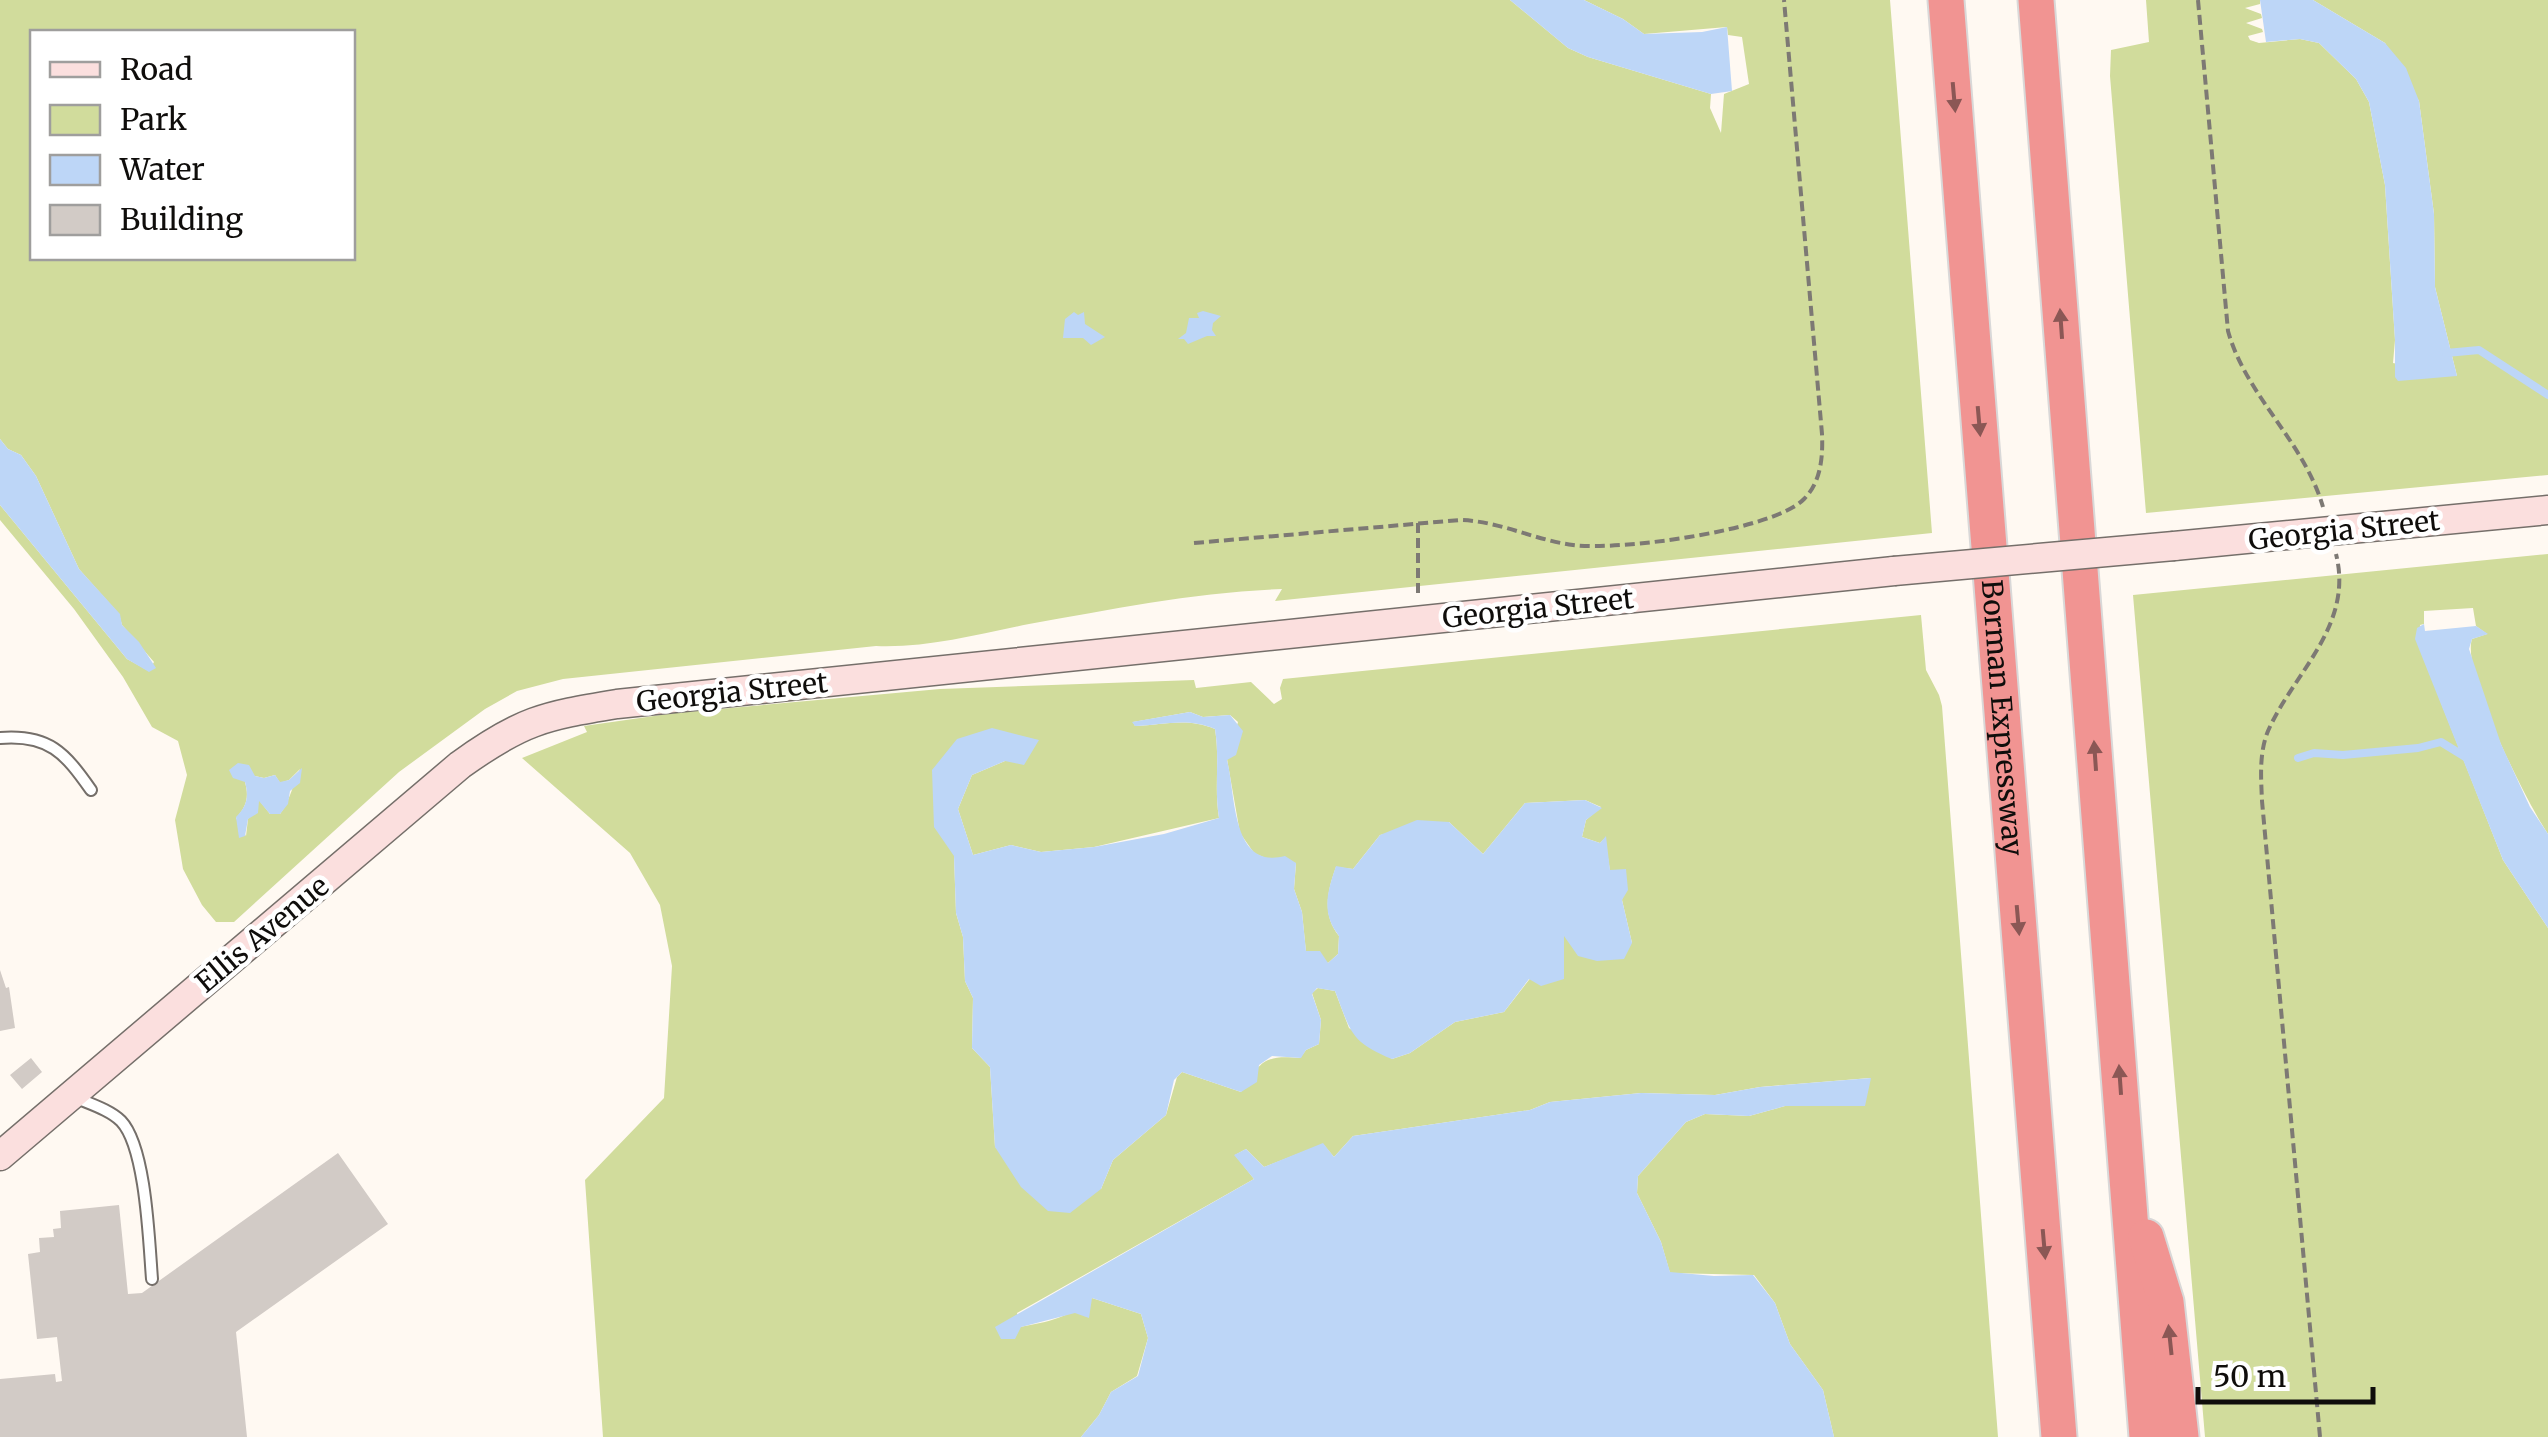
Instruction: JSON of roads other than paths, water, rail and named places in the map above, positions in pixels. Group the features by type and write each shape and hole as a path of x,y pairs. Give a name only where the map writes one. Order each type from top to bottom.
{"highway":[{"name":"Borman Expressway","path":"1946,0 2060,1437"},
{"path":"2036,0 2147,1437"},
{"path":"2128,1177 2166,1302 2180,1437"},
{"path":"2046,1437 2052,1346"}],"street":[{"name":"Georgia Street","path":"530,721 617,704 1894,571 2548,510"},
{"name":"Ellis Avenue","path":"0,1156 460,766 530,721"}],"lane":[{"path":"0,738 22,738 58,749 91,790"},
{"path":"71,1096 114,1116 126,1129 145,1198 152,1279"}],"water":[{"path":"1510,0 1584,0 1644,34 1727,27 1732,91 1711,94 1588,57 1568,48"},
{"path":"2260,0 2313,0 2385,43 2406,68 2419,101 2434,214 2435,287 2457,376 2398,381 2395,377 2385,185 2369,102 2356,79 2319,43 2300,39 2266,42"},
{"path":"1074,312 1084,312 1085,324 1105,337 1091,345 1083,338 1063,338 1065,319"},
{"path":"1197,313 1221,316 1213,323 1216,336 1188,344 1178,339 1186,333 1189,318 1199,318"},
{"path":"0,439 8,449 21,455 36,476 79,569 120,614 122,625 156,668 149,672 127,659 0,505"},
{"path":"2424,624 2425,631 2476,626 2488,634 2472,639 2469,649 2501,744 2530,807 2548,834 2548,928 2503,860 2415,639 2417,628"},
{"path":"1190,712 1203,717 1230,715 1243,731 1236,755 1227,760 1239,826 1254,852 1267,857 1285,856 1296,863 1294,889 1302,912 1306,951 1320,951 1328,963 1338,954 1339,936 1327,902 1336,866 1353,869 1380,835 1417,820 1449,822 1483,854 1525,803 1585,800 1602,808 1586,820 1582,837 1600,843 1606,836 1610,870 1626,869 1628,890 1622,900 1632,943 1624,959 1597,961 1578,956 1564,936 1564,979 1541,986 1529,979 1504,1012 1455,1022 1410,1053 1392,1059 1368,1047 1354,1034 1335,991 1317,988 1312,994 1321,1020 1319,1044 1306,1050 1301,1058 1272,1056 1259,1065 1257,1082 1241,1092 1182,1072 1174,1080 1166,1115 1113,1160 1101,1189 1070,1213 1048,1211 1021,1187 995,1147 990,1067 972,1048 973,998 965,981 963,937 956,913 954,856 934,827 932,770 957,739 992,728 1039,740 1024,765 1005,761 972,775 958,809 973,855 1011,845 1041,852 1164,834 1219,818 1215,729 1195,723 1135,726 1132,722"},
{"path":"238,763 249,765 255,776 275,775 280,782 289,780 302,768 300,783 290,791 288,804 280,814 270,814 259,801 258,813 248,819 245,836 239,838 236,817 245,805 246,787 229,770"},
{"path":"1871,1078 1865,1106 1785,1106 1749,1116 1705,1114 1686,1122 1638,1176 1637,1193 1661,1242 1670,1272 1753,1275 1775,1303 1790,1344 1823,1390 1834,1437 1081,1437 1111,1392 1138,1376 1148,1338 1141,1314 1092,1298 1089,1318 1075,1313 1021,1327 1015,1339 1001,1339 995,1327 1254,1179 1234,1155 1246,1149 1264,1167 1323,1143 1334,1157 1353,1136 1530,1110 1550,1102 1641,1093 1715,1095 1760,1087"}],"waterway":[{"path":"2446,353 2479,350 2548,395"},
{"path":"2298,758 2314,753 2343,755 2418,748 2441,742 2467,758"}]}
